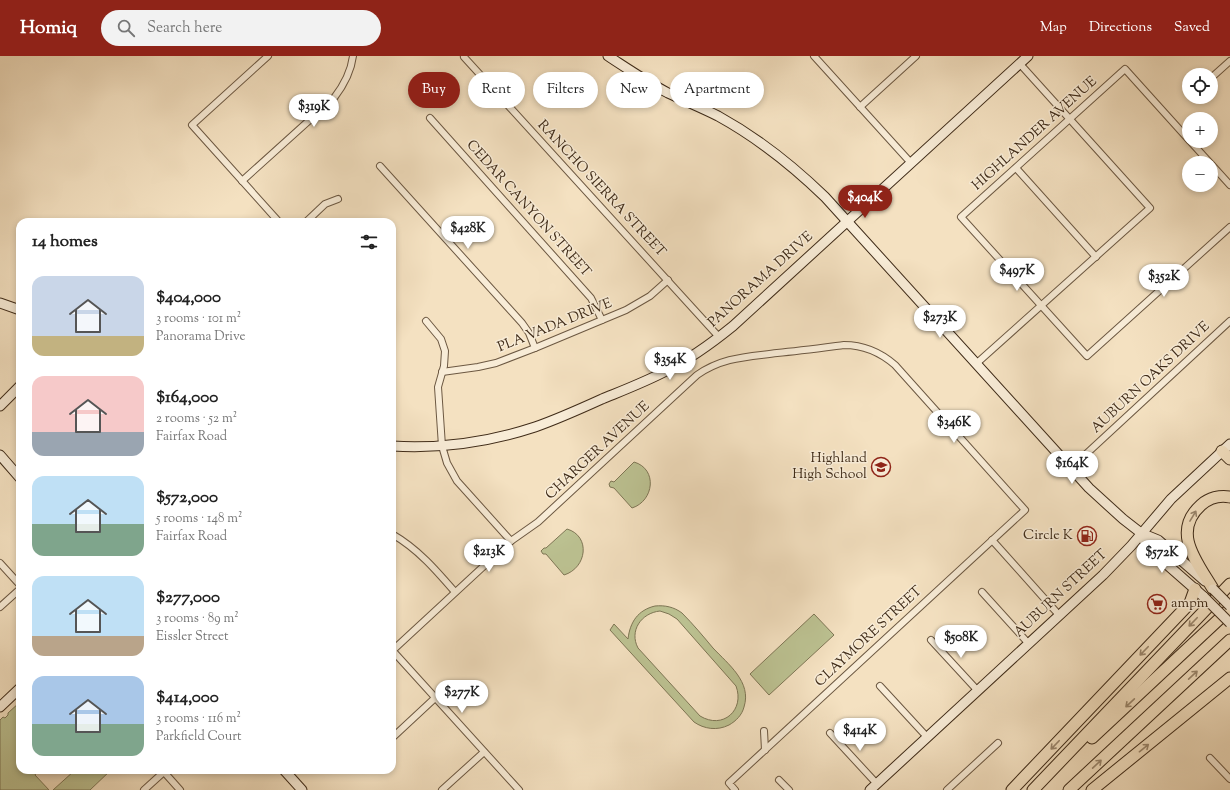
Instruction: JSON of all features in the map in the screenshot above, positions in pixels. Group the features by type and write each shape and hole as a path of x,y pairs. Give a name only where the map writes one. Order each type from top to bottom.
{"highway":[{"path":"1213,589 1188,547 1187,530 1191,518 1197,509 1205,502 1216,497 1230,497"},
{"path":"1033,790 1230,584"},
{"path":"1012,790 1190,603 1195,589"},
{"path":"1036,790 1230,608"},
{"path":"1069,790 1230,640"},
{"path":"1092,790 1230,678"}],"main road":[{"path":"608,56 654,85 717,116 756,140 781,158 809,182 1103,501 1141,533 1158,540 1193,570 1230,608"},
{"name":"PANORAMA DRIVE","path":"396,446 442,446 480,441 530,428 558,418 661,374 683,362 719,337 1028,56"},
{"path":"0,303 16,309"},
{"path":"0,406 16,390"},
{"name":"AUBURN STREET","path":"874,787 1107,571 1171,499 1228,450"},
{"path":"0,455 16,473"},
{"path":"1141,533 1147,547 1204,597 1230,623"},
{"path":"0,706 16,692"},
{"path":"288,774 302,790"}],"street":[{"path":"268,56 192,126 275,218"},
{"path":"242,181 334,98 346,82 354,56"},
{"path":"814,56 911,163"},
{"path":"860,107 916,56"},
{"name":"RANCHO SIERRA STREET","path":"464,57 719,337"},
{"path":"1218,71 1230,60"},
{"path":"977,363 1150,208 1020,64"},
{"name":"HIGHLANDER AVENUE","path":"1041,306 961,217 1125,69 1182,132"},
{"name":"CEDAR CANYON STREET","path":"430,118 592,298 602,320"},
{"path":"1196,148 1203,156"},
{"path":"380,166 522,323 529,333 535,348"},
{"path":"1016,168 1096,256"},
{"path":"1218,173 1230,186"},
{"path":"310,218 325,204 338,199"},
{"path":"1041,306 1087,356 1230,227"},
{"name":"PLA VADA DRIVE","path":"442,372 496,363 535,348 637,304 650,296 668,280"},
{"path":"426,321 437,333 443,344 446,359 438,387 442,446 447,463 457,481 511,541"},
{"name":"AUBURN OAKS DRIVE","path":"1071,468 1230,322"},
{"name":"CHARGER AVENUE","path":"396,646 511,541 538,522 698,375 716,364 734,359 848,345 872,350 888,359 896,367 1025,510"},
{"name":"CLAYMORE STREET","path":"735,790 729,783 1025,510"},
{"path":"396,536 413,547 455,592"},
{"path":"992,540 1059,615"},
{"path":"0,563 16,581"},
{"path":"982,592 1029,644"},
{"path":"0,607 16,593"},
{"path":"931,640 978,691"},
{"path":"396,654 518,790"},
{"path":"880,686 927,737"},
{"path":"396,734 435,698"},
{"path":"764,731 765,750"},
{"path":"830,733 874,787"},
{"path":"947,790 998,743"},
{"path":"442,790 484,752"},
{"path":"1210,758 1230,779"},
{"path":"144,790 162,774"},
{"path":"167,774 180,790"},
{"path":"779,780 789,790"}],"green space":[{"path":"634,462 642,466 647,471 650,478 650,485 649,492 645,499 632,508 614,488 610,487 609,484 611,481 614,482"},
{"path":"567,529 575,533 580,538 583,545 583,552 578,566 564,575 546,554 543,554 541,551"},
{"path":"655,606 666,606 676,609 682,613 732,667 742,682 745,689 746,698 742,713 734,722 724,727 715,729 706,728 694,722 610,630 614,624 628,639 633,622 644,610","holes":["660,611 677,619 736,686 738,695 735,710 724,719 717,721 709,720 700,716 638,648 635,635 638,624 642,619 653,612"]},
{"path":"814,614 834,635 769,695 750,674"},
{"path":"16,706 16,774 36,774 49,790 0,790 0,720 3,717 5,718"},
{"path":"71,774 107,774 90,790 53,790"}],"place":[{"name":"Highland High School","path":"881,467"},
{"name":"Circle K","path":"1087,536"},
{"name":"ampm","path":"1157,604"}]}
